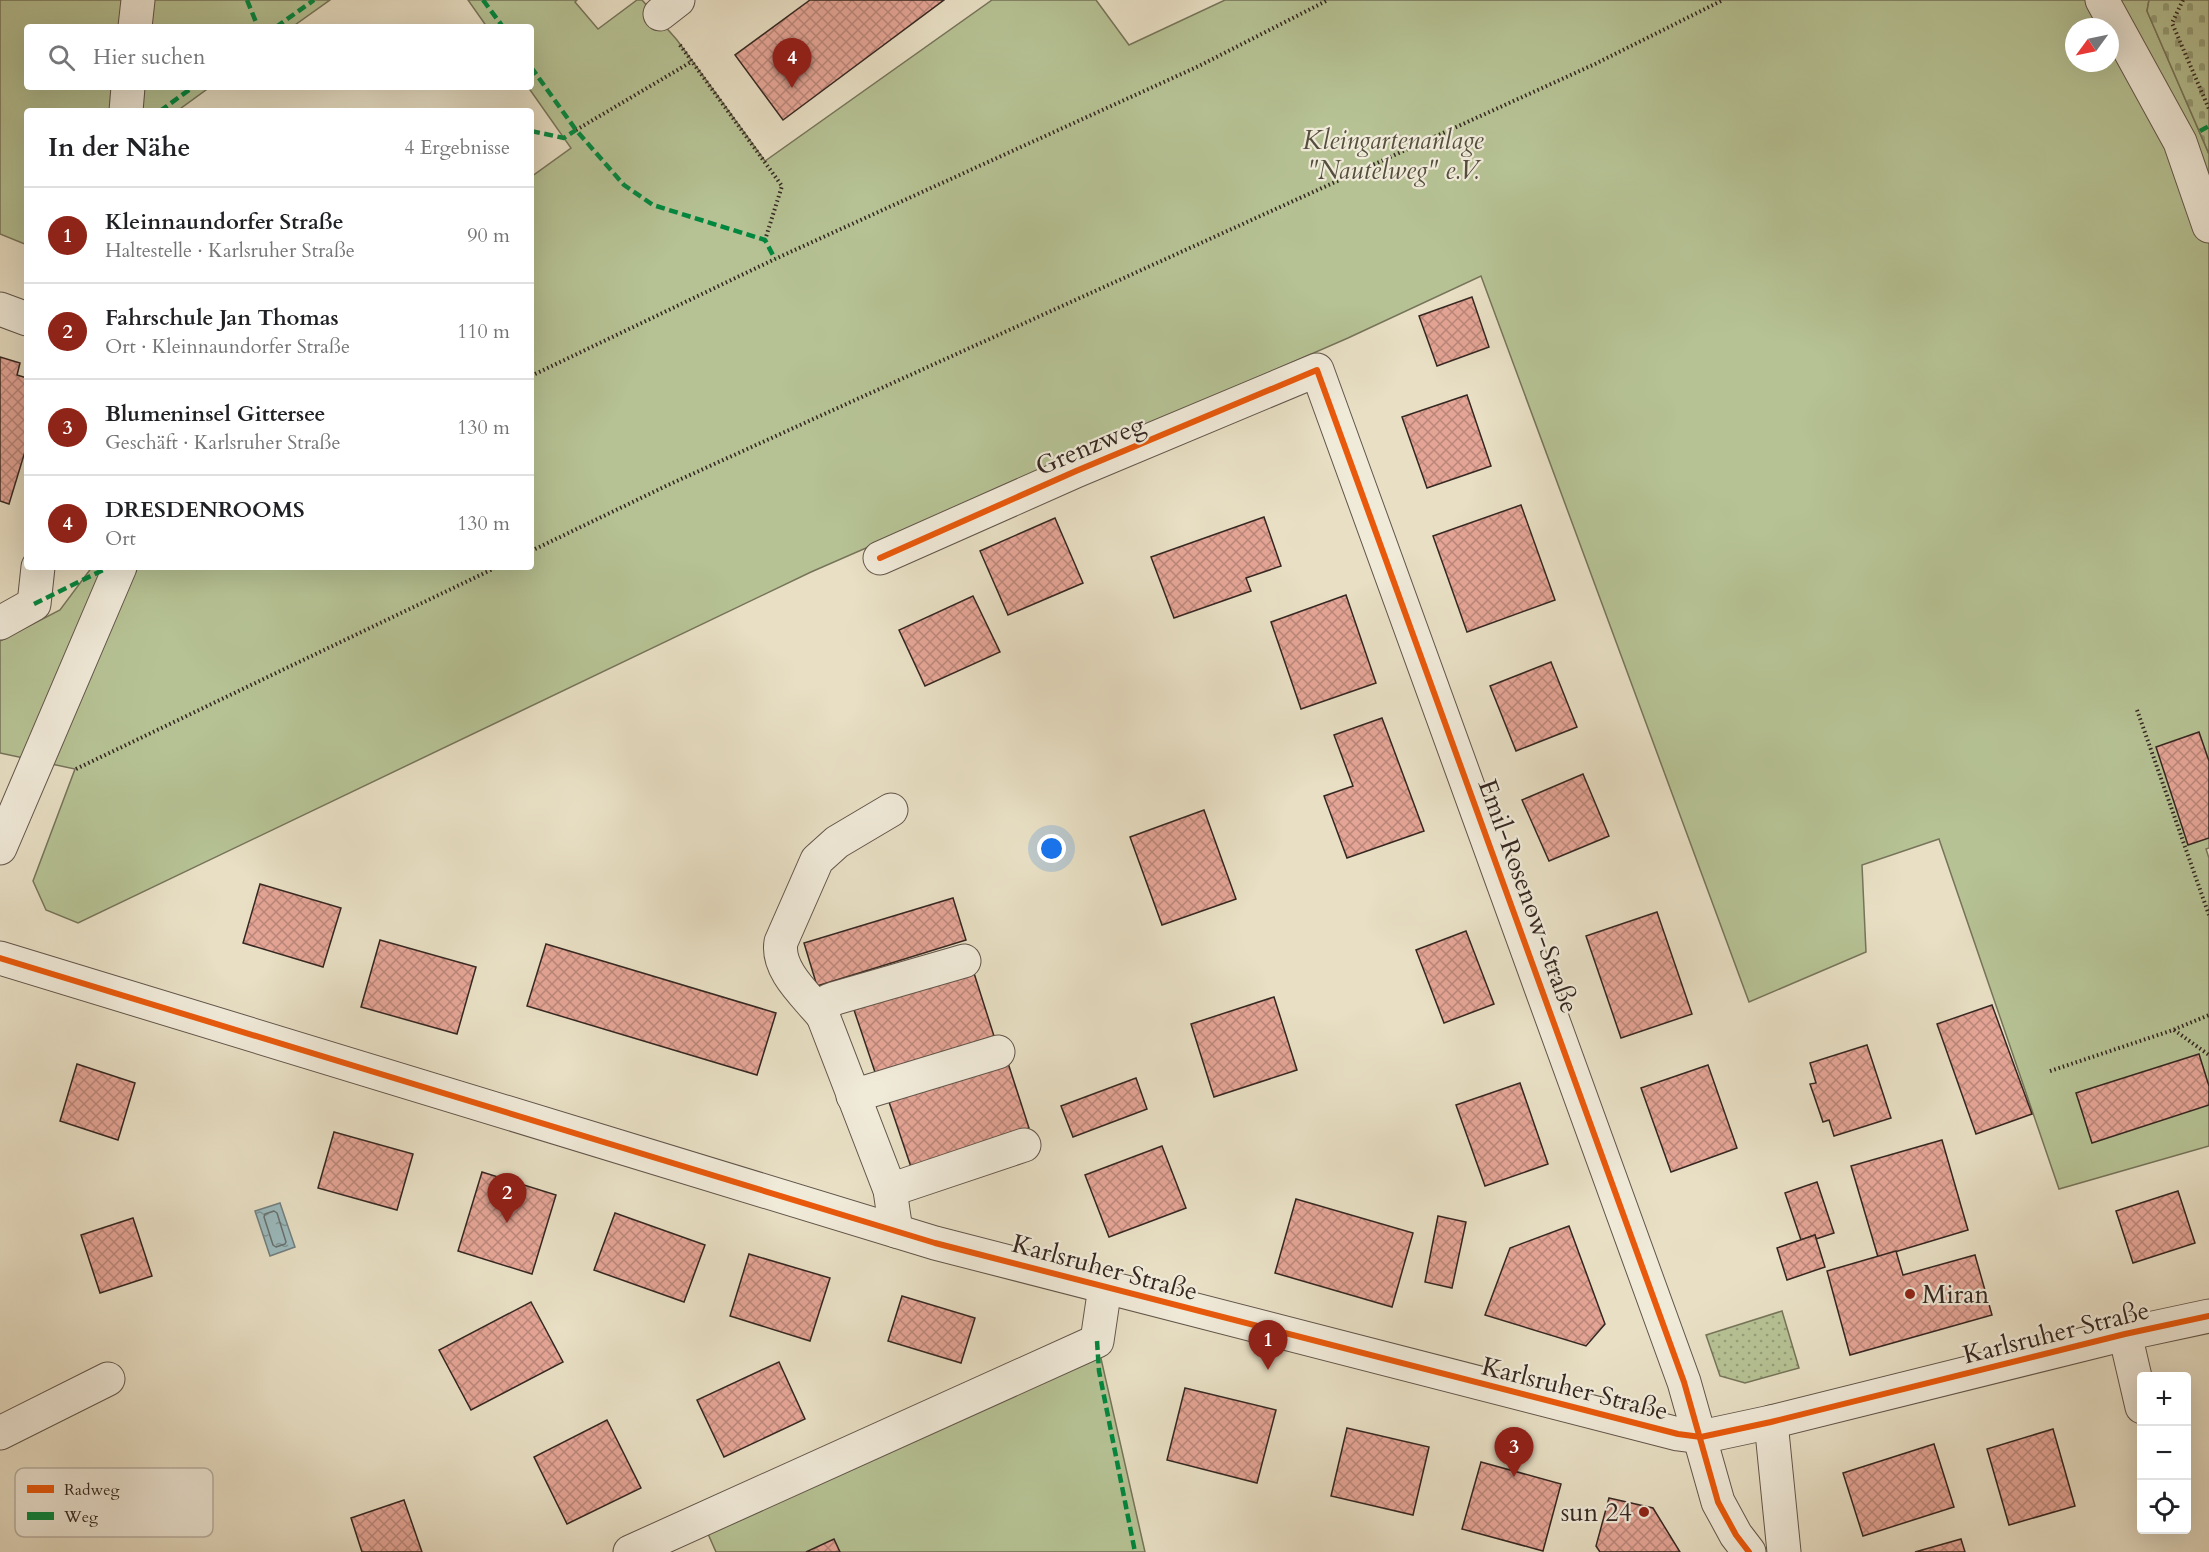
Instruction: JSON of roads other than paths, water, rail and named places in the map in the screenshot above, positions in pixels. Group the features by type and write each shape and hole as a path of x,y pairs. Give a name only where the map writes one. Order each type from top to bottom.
{"street":[{"path":"135,24 138,0"},
{"path":"2102,0 2196,127 2209,226"},
{"path":"126,108 128,90"},
{"path":"0,309 24,319"},
{"name":"Grenzweg","path":"880,558 1076,471 1317,370"},
{"name":"Emil-Rosenow-Straße","path":"1317,370 1684,1382 1718,1502 1736,1535 1749,1552"},
{"path":"0,623 34,604 38,570"},
{"path":"0,848 119,570"},
{"path":"891,810 837,842 816,860 780,949 786,970 823,1016 890,1190 896,1231"},
{"name":"Karlsruher Straße","path":"0,958 935,1243 1657,1430 1701,1437 1771,1422 2125,1334 2209,1316"},
{"path":"823,1016 823,1007 828,1001 964,961"},
{"path":"853,1096 998,1052"},
{"path":"890,1190 1024,1145"},
{"path":"630,1552 1097,1341 1105,1287"},
{"path":"2125,1334 2137,1386"},
{"path":"0,1433 108,1379"},
{"path":"1771,1422 1784,1552"}],"water":[{"path":"280,1203 295,1247 270,1256 255,1211"}],"place":[{"name":"DRESDENROOMS","path":"792,88"},
{"name":"Fahrschule Jan Thomas","path":"507,1223"},
{"name":"Miran","path":"1910,1294"},
{"name":"Kleinnaundorfer Straße","path":"1268,1370"},
{"name":"Blumeninsel Gittersee","path":"1514,1477"},
{"name":"sun 24","path":"1644,1512"}],"park label":[{"name":"Kleingartenanlage \"Nautelweg\" e.V.","path":"1393,155"}]}
